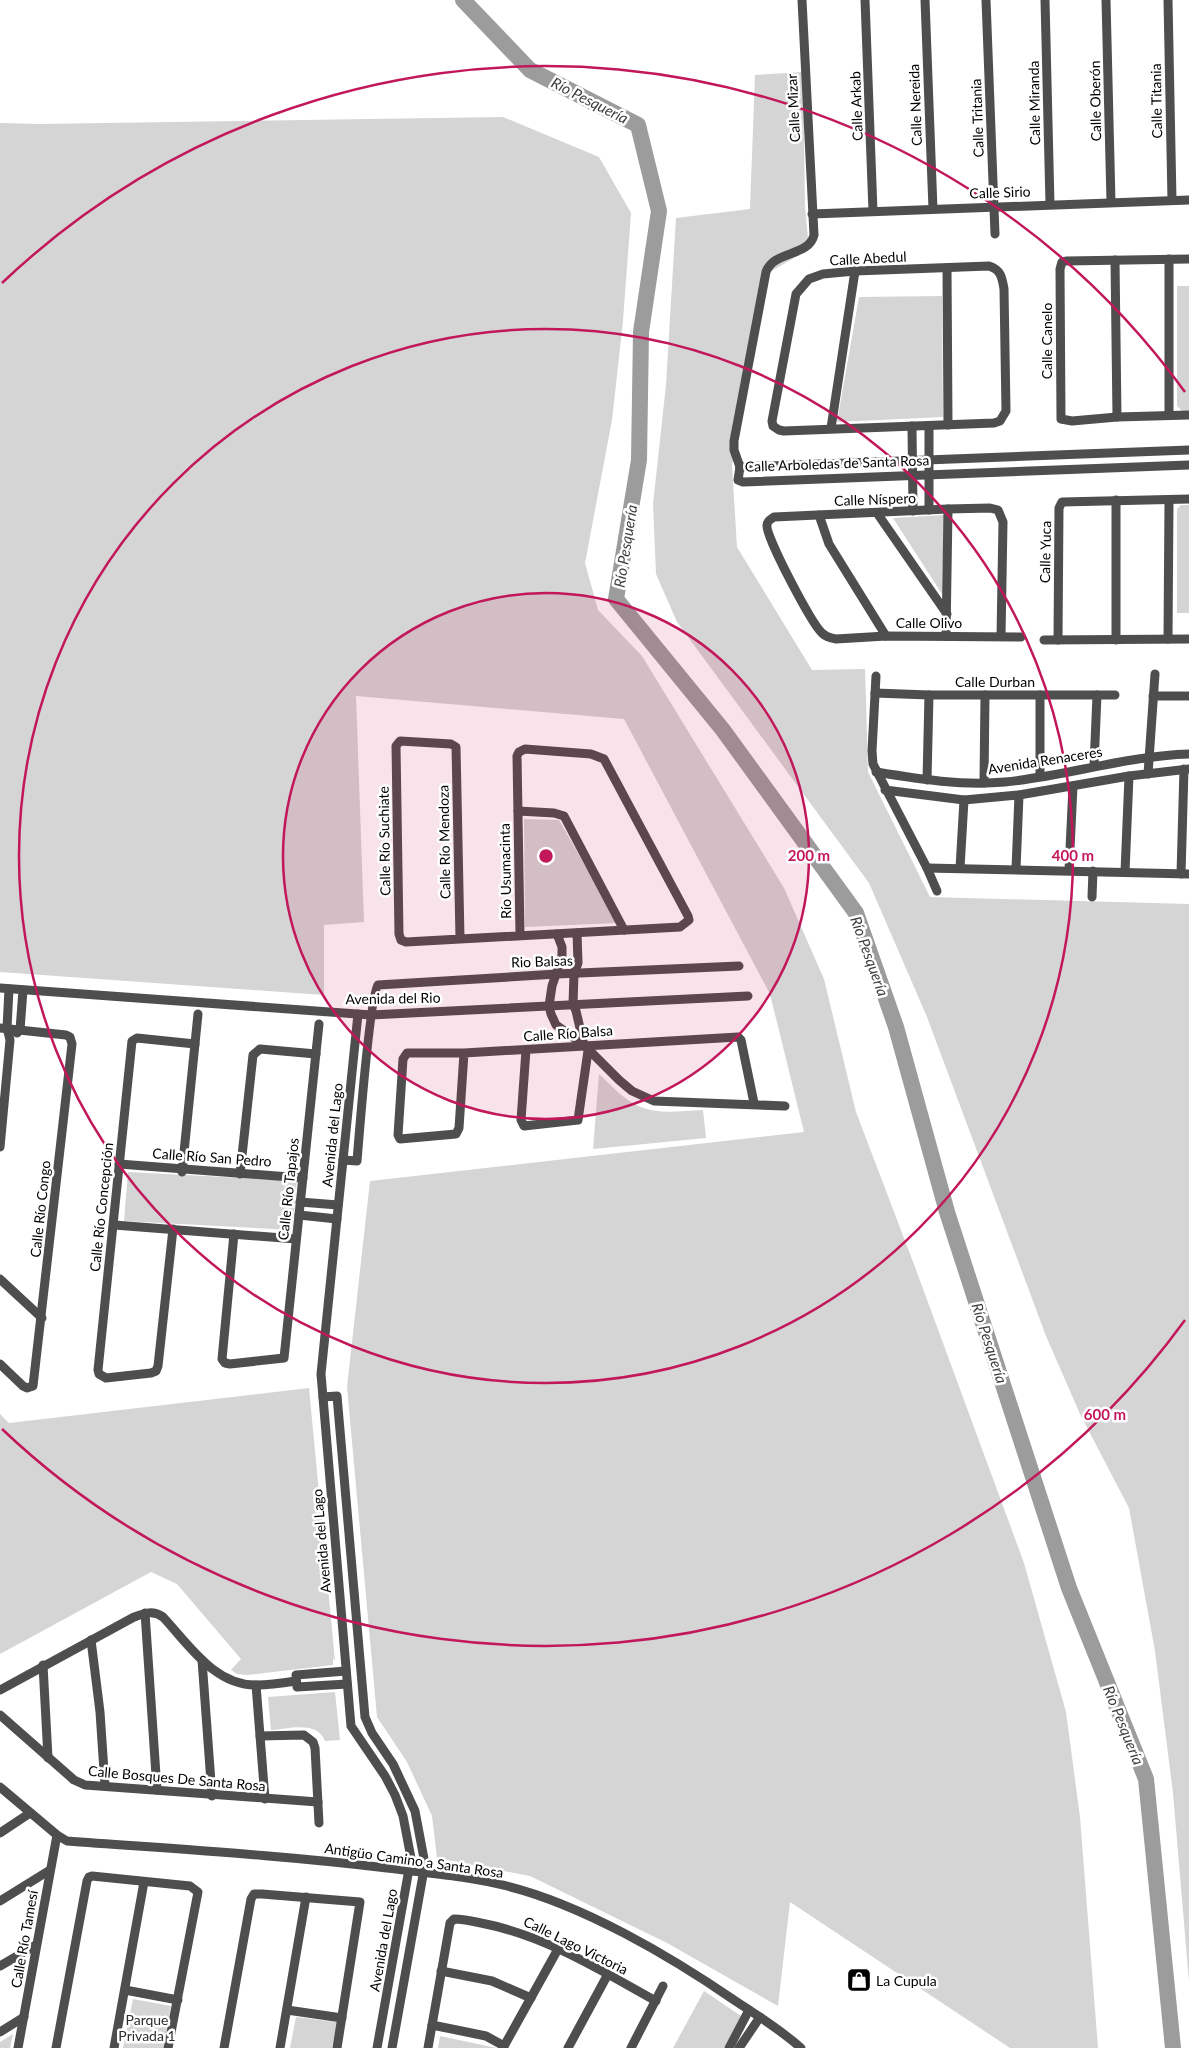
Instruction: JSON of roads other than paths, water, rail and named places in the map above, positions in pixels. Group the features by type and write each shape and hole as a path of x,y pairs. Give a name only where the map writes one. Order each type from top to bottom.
{"street":[{"name":"Calle Mizar","path":"740,467 734,450 734,441 766,272 772,261 808,246 812,242 802,0"},
{"name":"Calle Arkab","path":"866,0 873,211"},
{"name":"Calle Nereida","path":"925,0 933,209"},
{"name":"Calle Tritania","path":"986,0 995,234"},
{"name":"Calle Miranda","path":"1045,0 1050,204"},
{"name":"Calle Oberón","path":"1106,0 1110,202"},
{"name":"Calle Titania","path":"1168,0 1172,200"},
{"name":"Calle Sirio","path":"812,214 1189,200"},
{"path":"1169,259 1169,415"},
{"name":"Calle Canelo","path":"1189,259 1062,262 1060,265 1060,416 1061,419 1067,421 1117,417 1189,415"},
{"path":"1115,260 1117,417"},
{"name":"Calle Abedul","path":"989,266 998,270 1002,277 1004,289 1006,411 1000,421 994,423 929,426 779,430 773,426 772,421 796,294 809,279 823,274 855,271 947,268 989,266"},
{"path":"947,268 948,425"},
{"path":"831,428 855,271"},
{"path":"912,426 913,511"},
{"path":"929,426 929,510"},
{"name":"Calle Arboledas de Santa Rosa","path":"1189,450 740,467 738,480 743,482 1189,465"},
{"name":"Calle Yuca","path":"1058,640 1060,504 1068,501 1189,499"},
{"path":"1116,500 1116,640"},
{"path":"1168,639 1169,500"},
{"name":"Calle Níspero","path":"836,639 828,638 818,629 781,562 766,526 774,517 948,509 990,508 998,510 1003,522 1001,637"},
{"path":"946,636 948,509"},
{"path":"877,513 946,614"},
{"path":"819,514 829,544 886,636"},
{"name":"Calle Olivo","path":"836,639 886,636 1021,637"},
{"path":"1044,640 1189,639"},
{"path":"1148,774 1155,674"},
{"path":"876,676 872,764 927,868 937,892"},
{"name":"Calle Durban","path":"875,694 1115,695"},
{"path":"927,780 929,695"},
{"path":"984,695 984,783"},
{"path":"1040,695 1040,776"},
{"path":"1094,766 1097,695"},
{"path":"1153,696 1189,696"},
{"name":"Calle Río Suchiate","path":"455,745 398,742 396,746 398,914 399,934 401,940 406,942 460,938"},
{"name":"Calle Río Mendoza","path":"455,745 460,938"},
{"name":"Río Usumacinta","path":"522,750 591,754 604,759 688,916 688,920 680,927 557,934 520,934 518,810 517,756 522,750"},
{"name":"Avenida Renaceres","path":"876,772 927,780 984,783 1040,776 1149,757 1189,754"},
{"path":"927,868 1185,874 1187,769"},
{"name":"Avenida Renaceres","path":"885,790 964,800 1019,795 1129,776 1187,769"},
{"path":"1125,872 1129,776"},
{"path":"1069,870 1073,786"},
{"path":"1016,869 1019,795"},
{"path":"960,868 964,800"},
{"path":"518,810 554,813 566,819 624,930"},
{"path":"1092,897 1093,871"},
{"path":"526,1050 522,1124 527,1126 578,1120 586,1048 573,1004 574,974 578,963 577,933"},
{"path":"460,938 520,934"},
{"path":"557,934 562,947 562,956 549,1006 556,1025 586,1048 632,1091 654,1101 785,1106"},
{"name":"Rio Balsas","path":"371,1015 374,990 378,985 382,984 739,966"},
{"path":"5,988 3,1028 10,1040"},
{"name":"Avenida del Rio","path":"5,988 371,1015 748,996"},
{"path":"0,1147 3,1090 10,1040 20,1030 23,990"},
{"path":"182,1170 198,1014"},
{"name":"Avenida del Lago","path":"358,1014 321,1374 351,1726 385,1776 403,1816 411,1858 377,2048"},
{"name":"Avenida del Lago","path":"343,1160 357,1161 371,1015"},
{"name":"Calle Río Tapajos","path":"234,1234 222,1353 225,1363 284,1358 319,1024"},
{"path":"3,1028 20,1030"},
{"name":"Calle Río Congo","path":"0,1364 23,1386 31,1388 34,1382 42,1318 72,1044 70,1037 66,1035 20,1030"},
{"name":"Calle Río Balsa","path":"464,1053 458,1131 453,1135 401,1139 398,1136 404,1056 408,1053 464,1053 586,1048 735,1037 742,1040 754,1104"},
{"name":"Calle Río Concepción","path":"173,1229 160,1362 156,1371 106,1378 101,1376 98,1370 133,1039 195,1044"},
{"path":"240,1174 251,1059 256,1051 260,1049 316,1054"},
{"name":"Calle Río San Pedro","path":"119,1164 303,1178"},
{"path":"300,1202 338,1205"},
{"path":"299,1215 337,1219"},
{"path":"114,1225 296,1239"},
{"path":"0,1279 42,1318"},
{"name":"Avenida del Lago","path":"323,1398 337,1396 365,1717 372,1733 394,1764 415,1811 425,1864 392,2048"},
{"path":"334,1529 348,1528"},
{"path":"0,1690 43,1665 145,1613 157,1613 163,1617 202,1660 225,1679 256,1685 296,1681 346,1671"},
{"path":"145,1613 157,1790"},
{"path":"91,1640 100,1712 105,1786"},
{"path":"202,1660 212,1796"},
{"path":"43,1665 48,1758"},
{"path":"296,1681 347,1684"},
{"path":"256,1685 265,1799"},
{"name":"Calle Bosques De Santa Rosa","path":"0,1715 79,1783 212,1796 318,1802"},
{"path":"260,1736 304,1735 313,1742 315,1748 319,1823"},
{"name":"Antigüo Camino a Santa Rosa","path":"0,1787 57,1835 67,1841 342,1862 467,1878 508,1886 583,1914 651,1948 705,1980 760,2017 801,2048"},
{"path":"0,1833 30,1813"},
{"name":"Calle Río Tamesí","path":"18,2048 57,1835"},
{"path":"0,1901 50,1870"},
{"path":"56,2048 88,1877 190,1886 197,1889 198,1892 168,2048"},
{"path":"114,2048 144,1882"},
{"path":"224,2048 254,1894 360,1902 336,2048"},
{"path":"280,2048 306,1897"},
{"name":"Calle Lago Victoria","path":"441,1971 452,1920 458,1919 509,1928 558,1949 656,2001"},
{"path":"0,1966 36,1944"},
{"path":"432,2025 479,2034 496,2040 503,2047 558,1949"},
{"path":"428,2048 441,1971 492,1982 531,1998"},
{"path":"568,2048 608,1974"},
{"path":"631,2048 663,1986"},
{"path":"125,1990 178,2000"},
{"path":"287,2010 342,2018"},
{"path":"730,2047 749,2010"},
{"path":"384,2011 399,2014"},
{"path":"0,2032 24,2017"},
{"path":"739,2048 760,2017"}],"waterway":[{"name":"Río Pesquería","path":"463,0 530,70 638,125 659,211 641,332 639,460 616,599 723,730 856,913 896,1027 947,1212 1069,1588 1146,1779 1173,2048"}],"place":[{"name":"La Cupula","path":"859,1980"}],"park label":[{"name":"Parque Privada 1","path":"147,2028"}]}
